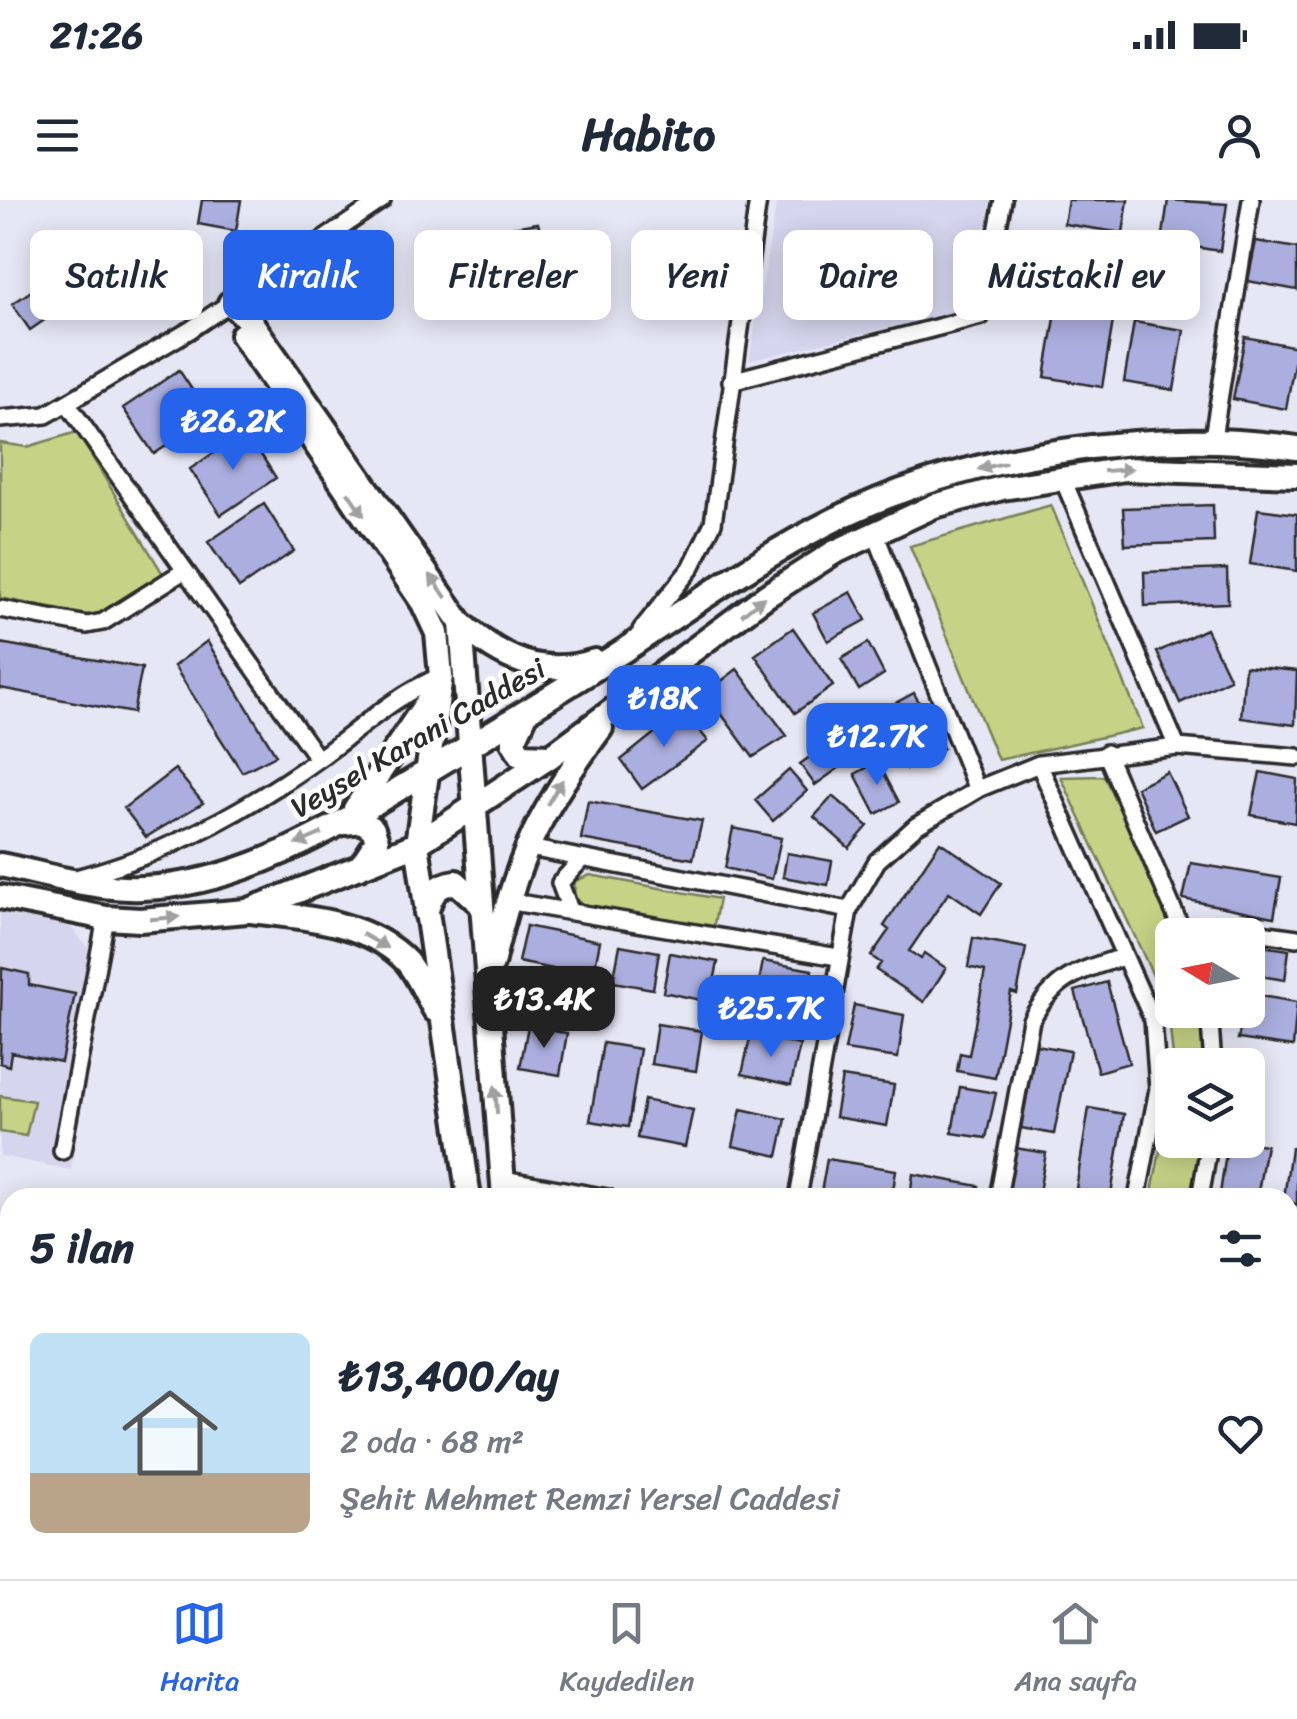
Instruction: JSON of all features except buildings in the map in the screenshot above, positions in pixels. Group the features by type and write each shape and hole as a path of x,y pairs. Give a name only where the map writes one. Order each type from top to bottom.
{"main road":[{"path":"236,320 240,333 423,603 436,633 441,676 417,844 467,1188"},
{"path":"249,320 460,623 487,646 549,670 617,654"},
{"name":"Veysel Karani Caddesi","path":"0,865 72,880 141,888 193,881 244,868 344,824 473,747 784,547 834,520 933,480 1059,450 1212,444 1297,448"},
{"path":"247,911 417,844 551,756 766,596 833,553 934,506 1062,477 1142,469 1297,475"},
{"path":"460,623 473,747 479,903 503,1188"},
{"path":"344,824 422,714 441,676"},
{"path":"487,982 524,846 554,790 614,710"},
{"path":"527,711 513,742 521,755 534,759 551,756"},
{"path":"344,824 362,822 373,829 377,841 372,855 360,867"},
{"path":"426,913 432,894 442,884 456,882 479,903"},
{"path":"0,897 106,918 140,920 247,911 342,926 377,940 407,962 440,1018"}],"street":[{"path":"338,230 382,200"},
{"path":"617,654 663,608 713,523 758,200"},
{"path":"731,381 980,316 1003,200"},
{"path":"1212,444 1251,200"},
{"path":"0,419 46,416 223,307"},
{"path":"67,403 318,759"},
{"path":"1062,477 1176,747"},
{"path":"876,533 976,790"},
{"path":"0,610 87,626 104,622 184,571"},
{"path":"72,880 166,850 318,759 410,689 441,676"},
{"path":"800,1188 849,910 877,862 916,826 976,790 1039,764 1176,747 1297,757"},
{"path":"1106,753 1178,918"},
{"path":"1039,764 1153,1020 1158,1089 1139,1188"},
{"path":"524,846 581,860 811,899 849,910"},
{"path":"570,910 560,884 581,860"},
{"path":"506,901 838,957"},
{"path":"62,1150 106,918"},
{"path":"1265,934 1297,938"},
{"path":"1000,1188 1031,1020 1042,1000 1069,974 1123,957"},
{"path":"1202,1188 1207,1158"}],"shaded area":[{"path":"777,200 991,200 985,230 953,230 953,312 933,317 933,230 783,230 783,320 920,320 749,361 756,320 763,320 763,280"},
{"path":"0,911 67,922 104,967 71,1170 0,1156"}],"green space":[{"path":"77,432 163,574 98,617 0,598 0,443 27,447"},
{"path":"1051,505 1143,728 998,760 910,546"},
{"path":"1104,776 1170,918 1155,918 1155,980 1061,777"},
{"path":"590,875 719,899 713,929 582,904 574,898 575,881"},
{"path":"1170,1028 1202,1028 1203,1048 1172,1048"},
{"path":"0,1096 34,1101 26,1136 0,1132"},
{"path":"1159,1158 1198,1158 1192,1188 1153,1188"}]}
